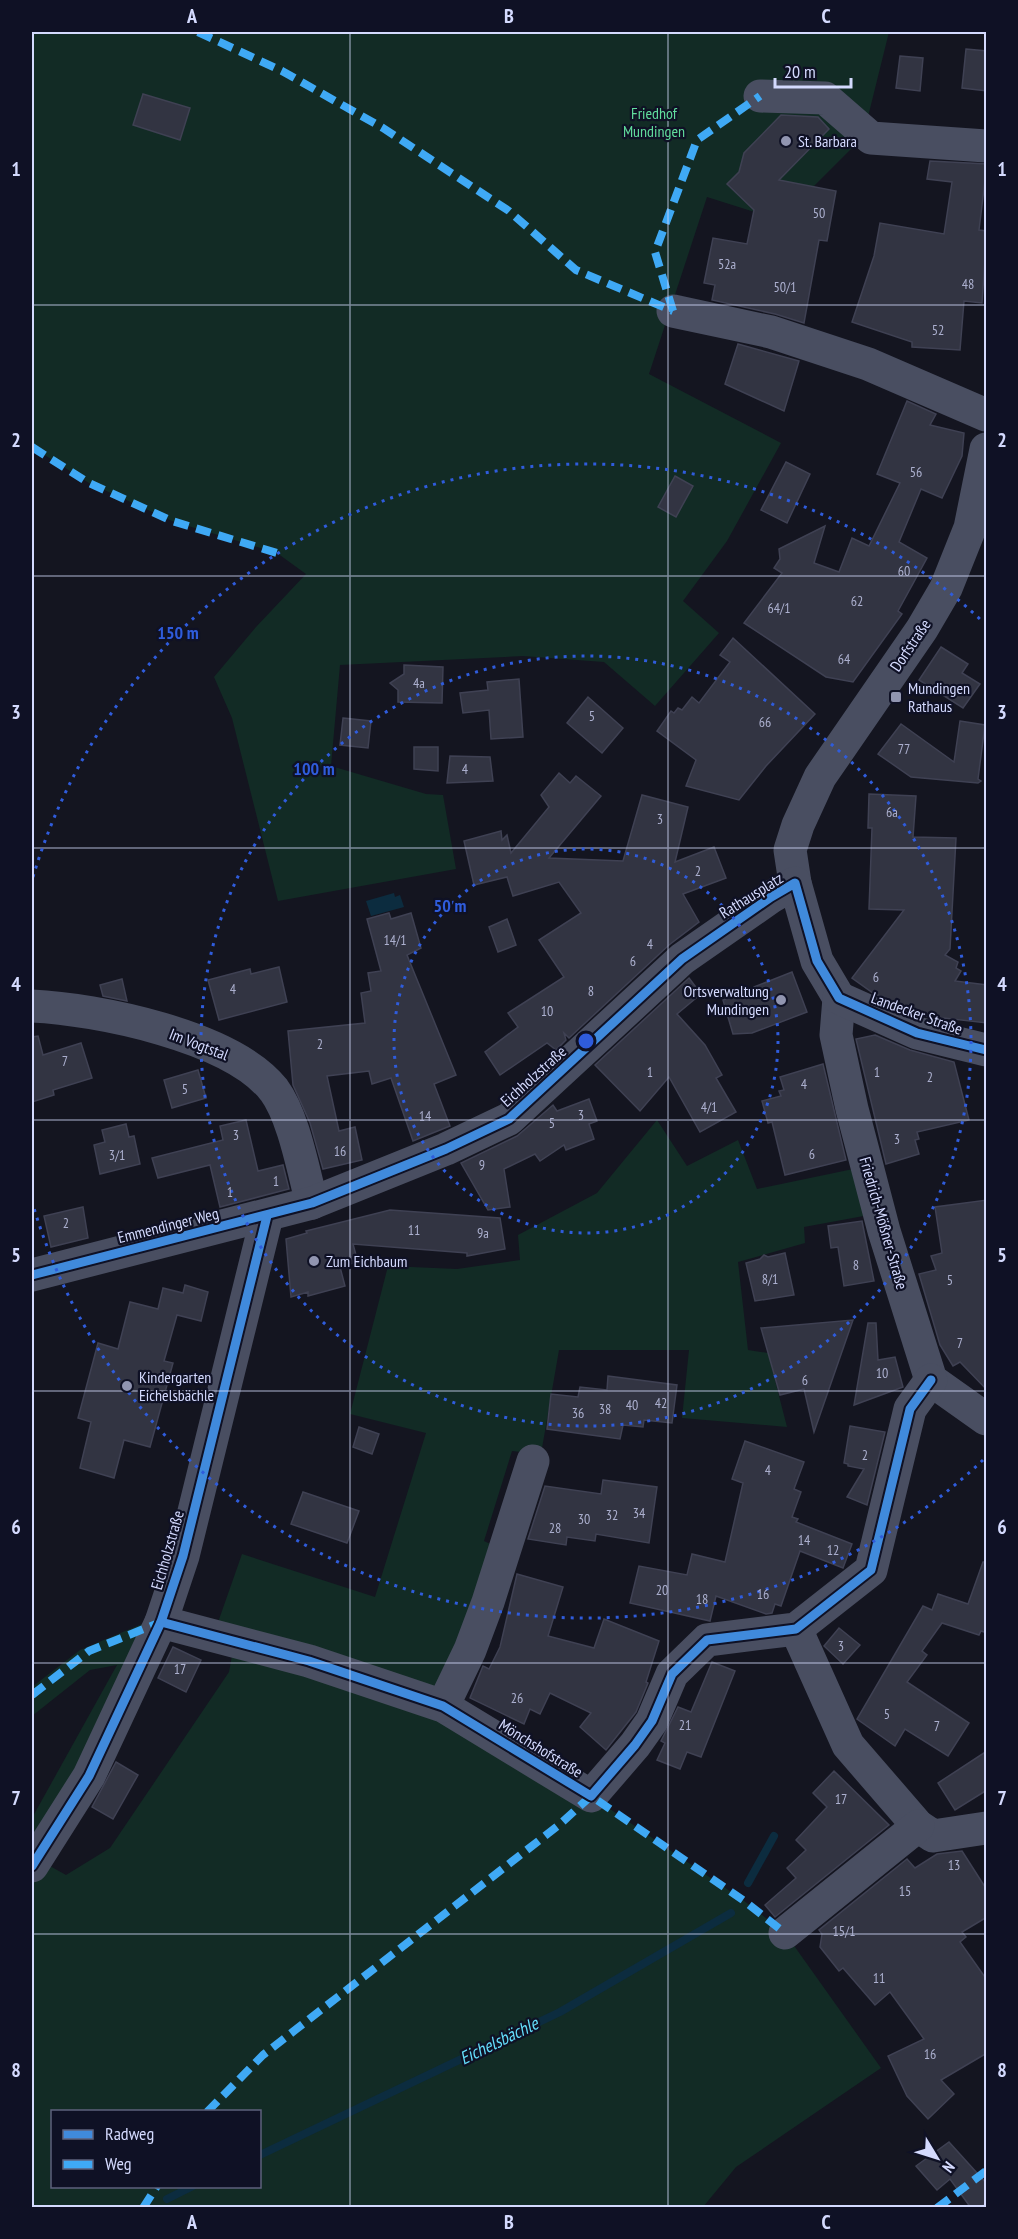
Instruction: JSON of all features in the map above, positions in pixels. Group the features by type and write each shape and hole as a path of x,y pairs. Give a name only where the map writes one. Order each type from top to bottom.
{"street":[{"path":"760,96 825,98 871,138 987,146"},
{"path":"674,311 771,332 868,364 987,415"},
{"name":"Dorfstraße","path":"798,825 820,777 928,619 978,530 987,449"},
{"name":"Rathausplatz","path":"798,825 790,850 795,884 817,962 839,998"},
{"name":"Rathausplatz","path":"682,959 771,897 795,884"},
{"name":"Eichholzstraße","path":"312,1203 446,1149 509,1119 682,959"},
{"name":"Landecker Straße","path":"839,998 917,1033 987,1050"},
{"name":"Friedrich-Mößner-Straße","path":"839,998 836,1035 852,1109 884,1231 931,1380"},
{"name":"Im Vogtstal","path":"32,1006 126,1020 177,1033 223,1050 246,1064 274,1090 288,1120 312,1203"},
{"name":"Emmendinger Weg","path":"32,1275 312,1203"},
{"name":"Eichholzstraße","path":"32,1866 89,1776 161,1622 183,1556 267,1216"},
{"path":"987,1419 931,1380 910,1409 871,1570 796,1629 848,1744 918,1826 933,1836 987,1828"},
{"path":"442,1706 470,1650 485,1612 533,1461"},
{"name":"Mönchshofstraße","path":"161,1622 309,1661 442,1706 591,1796 635,1745 652,1721 672,1674 707,1640 796,1629"},
{"path":"785,1933 918,1826"}],"green space":[{"name":"Friedhof Mundingen","path":"32,32 889,32 863,137 780,220 707,197 649,374 781,443 727,541 683,601 719,633 655,706 604,662 523,656 340,665 331,766 426,794 443,795 456,869 278,901 232,718 214,677 256,627 306,574 277,553 172,521 89,483 32,447"},
{"path":"657,1120 687,1166 738,1140 757,1189 858,1168 869,1215 804,1227 805,1243 738,1262 748,1350 768,1353 787,1427 682,1418 689,1350 559,1350 541,1454 512,1451 484,1541 499,1548 436,1703 591,1796 743,1900 785,1933 881,2068 736,2167 703,2207 32,2207 32,1856 66,1875 110,1848 229,1672 236,1634 216,1628 242,1554 375,1597 426,1433 350,1414 388,1266 457,1269 520,1260 518,1235 597,1193"},
{"path":"149,1621 32,1856 32,1818 117,1665 90,1670 32,1716 32,1687 80,1650"}],"water":[{"path":"394,893 395,897 400,895 404,907 371,916 366,901"}],"building":[{"path":"966,49 987,51 987,91 962,88"},
{"path":"900,56 923,58 920,91 896,88"},
{"path":"143,94 190,108 180,140 133,125"},
{"path":"781,115 818,117 829,129 779,180 836,191 827,241 819,240 804,323 712,300 715,285 704,283 713,238 747,244 754,210 727,184 739,172 744,153"},
{"path":"930,161 987,164 979,230 987,231 982,303 964,301 960,350 912,347 912,342 852,322 874,256 880,223 944,234 952,182 927,179"},
{"path":"738,344 799,361 784,411 725,384"},
{"path":"907,401 936,414 930,425 964,433 962,456 942,498 921,489 899,542 927,558 898,611 902,614 853,682 826,677 744,623 782,573 774,568 780,559 779,549 825,526 814,563 839,572 852,538 869,546 900,483 877,474"},
{"path":"786,462 810,474 787,523 761,510"},
{"path":"675,476 693,486 676,517 658,507"},
{"path":"733,638 815,714 766,766 739,800 686,786 696,760 657,731 671,711 674,713 678,708 682,710 692,697 699,703 730,662 720,655"},
{"path":"941,647 968,664 962,673 980,684 963,708 919,680"},
{"path":"404,665 443,667 442,703 398,702 398,690 390,683 404,674"},
{"path":"519,679 523,737 491,739 489,710 463,713 460,693 488,690 487,682"},
{"path":"588,697 623,728 602,753 567,723"},
{"path":"343,718 371,721 368,748 340,745"},
{"path":"960,721 985,725 978,779 981,781 978,783 911,777 878,754 901,724 954,762"},
{"path":"414,747 438,747 438,771 414,769"},
{"path":"450,756 490,757 493,781 447,783"},
{"path":"559,773 570,783 576,776 601,796 549,858 623,861 642,795 688,807 675,862 714,847 726,878 683,894 699,922 669,945 569,1038 564,1033 566,1040 556,1050 547,1043 500,1075 485,1052 518,1027 508,1013 564,977 539,940 581,913 559,882 513,896 507,877 474,885 464,841 501,831 502,840 507,835 511,853 549,807 541,795"},
{"path":"869,794 916,796 913,837 956,838 950,949 945,955 958,962 956,968 961,971 955,981 987,985 987,1023 944,1018 943,1020 923,1015 873,993 852,978 904,910 869,909 872,828 868,828"},
{"path":"389,913 391,919 411,913 421,948 407,955 456,1075 434,1084 450,1126 413,1141 391,1078 372,1084 369,1071 327,1076 339,1131 355,1127 362,1160 323,1169 310,1123 293,1085 288,1031 365,1023 361,993 371,991 368,973 381,971 367,919"},
{"path":"507,919 516,945 498,952 489,927"},
{"path":"279,967 287,1002 219,1020 208,980 250,969 251,974"},
{"path":"792,972 807,1012 752,1033 733,1034 723,1000 755,990 754,987"},
{"path":"689,978 701,994 677,1014 705,1045 722,1075 716,1078 736,1112 700,1132 669,1077 640,1111 595,1065"},
{"path":"122,979 127,1001 103,996 100,985"},
{"path":"875,1035 910,1050 954,1062 969,1120 917,1132 919,1139 915,1140 919,1154 886,1164 856,1039"},
{"path":"38,1036 43,1055 81,1043 92,1078 53,1090 54,1095 32,1102 32,1037"},
{"path":"823,1064 846,1160 785,1175 772,1122 768,1123 762,1101 781,1096 779,1091 784,1090 780,1077"},
{"path":"198,1070 206,1098 172,1108 164,1080"},
{"path":"589,1099 597,1121 589,1124 594,1139 566,1150 564,1145 540,1161 535,1154 504,1169 510,1207 488,1210 461,1163 517,1136 553,1105 557,1111"},
{"path":"246,1120 258,1171 283,1165 289,1189 220,1207 210,1165 158,1178 152,1158 223,1140 220,1126"},
{"path":"126,1124 129,1137 134,1136 140,1164 100,1174 94,1145 105,1142 102,1130"},
{"path":"987,1200 987,1390 960,1362 953,1366 940,1345 919,1274 936,1270 931,1256 942,1253 935,1207"},
{"path":"83,1207 88,1238 51,1247 44,1216"},
{"path":"390,1210 500,1218 505,1249 467,1256 467,1253 353,1244 356,1255 351,1257 353,1263 340,1267 345,1286 308,1296 308,1292 291,1297 286,1239 307,1233 306,1231"},
{"path":"862,1221 874,1281 844,1286 838,1247 831,1248 828,1226"},
{"path":"785,1253 794,1295 755,1301 746,1263 760,1259 764,1255 768,1257"},
{"name":"Kindergarten Eichelsbächle","path":"185,1285 208,1292 201,1321 177,1315 164,1361 173,1363 150,1447 124,1440 114,1478 80,1468 91,1422 78,1418 98,1343 118,1349 130,1302 158,1309 163,1288 183,1293"},
{"path":"853,1320 814,1432 804,1389 780,1395 761,1328"},
{"path":"868,1323 876,1323 878,1360 895,1357 903,1387 854,1405"},
{"path":"608,1376 677,1385 672,1423 644,1420 643,1427 623,1425 620,1439 547,1429 551,1394 578,1397 580,1387 607,1390"},
{"path":"850,1426 885,1432 867,1505 847,1497 864,1469 844,1463"},
{"path":"359,1427 379,1434 372,1454 353,1447"},
{"path":"745,1441 804,1462 794,1489 801,1492 792,1517 798,1519 796,1522 852,1544 843,1568 800,1551 781,1606 775,1604 772,1613 766,1614 716,1596 710,1621 630,1603 639,1566 687,1575 692,1554 725,1562 743,1483 732,1479"},
{"path":"603,1480 657,1487 649,1543 596,1534 595,1541 567,1537 566,1545 528,1539 545,1486 601,1494"},
{"path":"303,1492 359,1511 347,1543 291,1524"},
{"path":"983,1562 987,1562 987,1633 981,1631 979,1635 942,1623 922,1651 927,1655 907,1682 969,1723 948,1756 905,1729 895,1746 857,1719 923,1606 932,1610 938,1594 968,1604"},
{"path":"517,1574 563,1587 548,1636 594,1648 604,1619 659,1641 646,1682 648,1683 636,1712 606,1750 580,1727 591,1713 550,1693 540,1714 530,1709 524,1724 470,1698 483,1666 489,1669 500,1647"},
{"path":"839,1628 860,1645 843,1664 824,1646"},
{"path":"173,1647 201,1660 186,1692 158,1678"},
{"path":"712,1662 735,1671 701,1757 687,1752 680,1769 657,1760 665,1743 661,1741 678,1707 691,1712"},
{"path":"987,1751 987,1790 955,1810 938,1783"},
{"path":"116,1762 138,1775 113,1819 92,1807"},
{"path":"834,1771 889,1825 775,1917 765,1905 796,1878 787,1868 806,1850 796,1840 827,1807 813,1793"},
{"path":"962,1851 987,1890 987,1917 962,1932 966,1937 960,1942 987,1980 987,2053 941,2080 954,2094 928,2119 907,2096 888,2056 924,2039 890,1992 875,2005 843,1968 839,1971 820,1947 822,1934 819,1930 907,1859 915,1868 937,1854"},
{"path":"949,2142 987,2184 987,2202 979,2208 971,2208 950,2179 937,2190 916,2166"}],"waterway":[{"name":"Eichelsbächle","path":"748,1883 774,1836"},
{"name":"Eichelsbächle","path":"261,2155 560,2012 731,1913"},
{"name":"Eichelsbächle","path":"167,2199 189,2188"}],"marked path":[{"path":"198,32 282,71 383,128 509,211 576,270 673,311"},
{"path":"673,311 655,252 697,140 760,96"},
{"path":"32,447 89,483 172,521 277,553"},
{"path":"32,1695 89,1651 161,1622"},
{"path":"209,2110 263,2055 559,1825 591,1796 743,1900 785,1933"},
{"path":"937,2208 986,2171"},
{"path":"143,2208 156,2188"}],"cycle path":[{"path":"32,1275 312,1203 446,1149 509,1119 682,959 795,883 817,961 839,998 917,1033 986,1050"},
{"path":"32,1866 89,1776 161,1622 183,1556 267,1216"},
{"path":"161,1622 309,1661 443,1706 591,1796 635,1745 652,1721 672,1674 707,1640 796,1629 871,1570 910,1409 931,1380"}],"place":[{"name":"St. Barbara","path":"786,141"},
{"name":"Mundingen Rathaus","path":"896,697"},
{"name":"Ortsverwaltung Mundingen","path":"781,1000"},
{"name":"Zum Eichbaum","path":"314,1261"},
{"name":"Kindergarten Eichelsbächle","path":"127,1386"}]}
